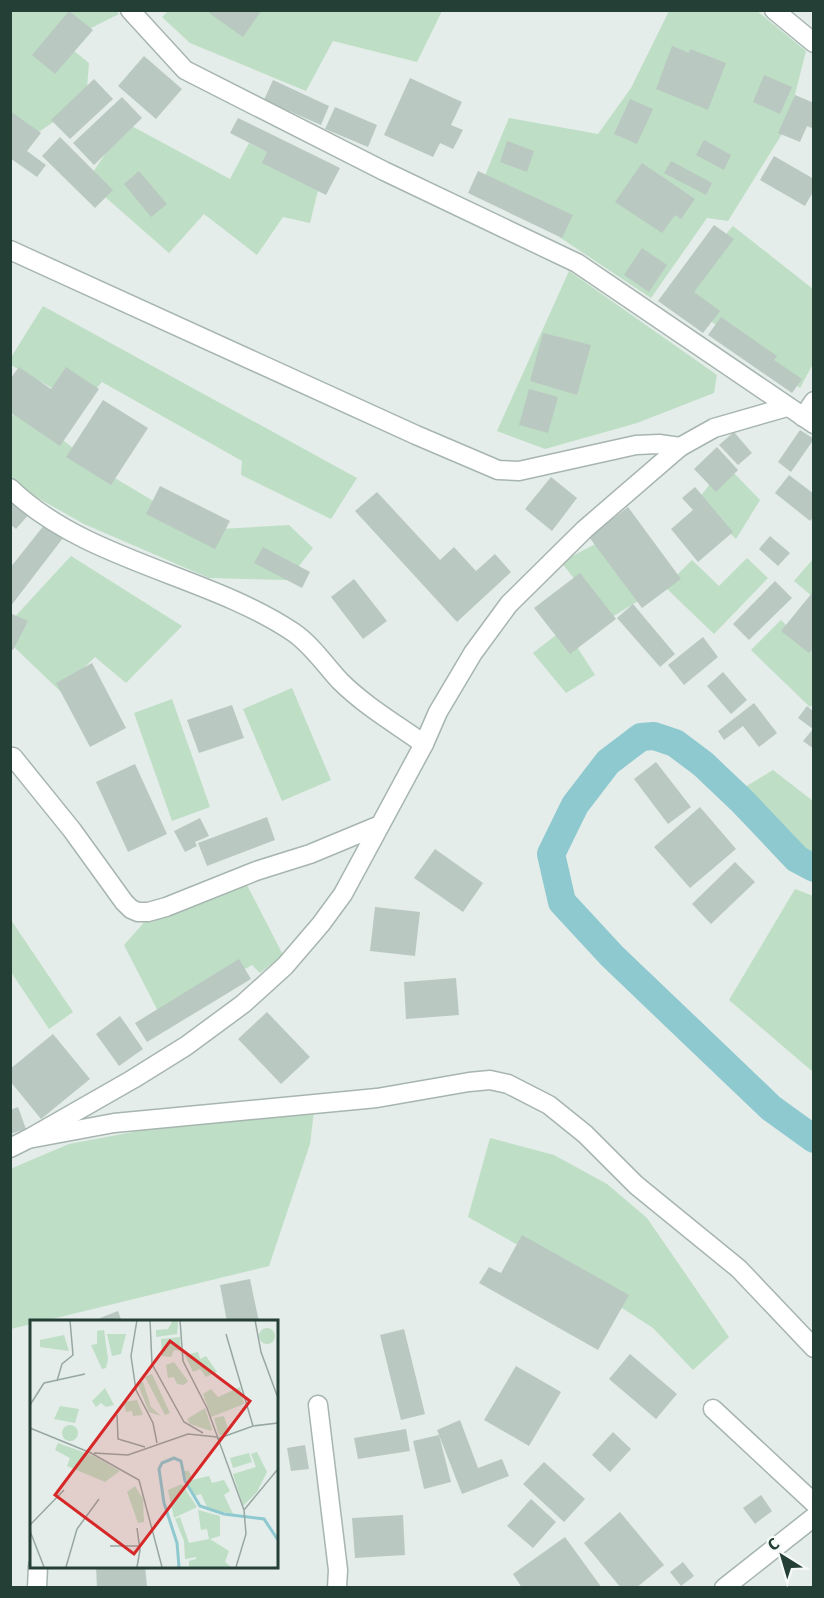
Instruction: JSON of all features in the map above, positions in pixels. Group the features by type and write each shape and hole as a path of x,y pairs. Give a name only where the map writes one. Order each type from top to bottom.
{"street":[{"path":"130,10 185,70 384,171 577,263 808,420 813,401"},
{"path":"774,10 813,43"},
{"path":"10,250 498,470 519,471 636,445 659,444 680,447"},
{"path":"10,1148 133,1079 186,1046 243,1004 285,966 343,894 424,744 438,712 473,653 508,604 585,529 680,447 714,428 787,406"},
{"path":"10,488 64,527 118,553 247,606 294,633 312,649 341,682 364,702 424,744"},
{"path":"13,757 72,830 124,902 138,912 166,907 256,871 310,854 380,825"},
{"path":"28,1138 114,1123 377,1098 469,1082 490,1080 508,1084 549,1105 585,1134 636,1185 739,1269 813,1348"},
{"path":"318,1405 338,1570 337,1587"},
{"path":"713,1409 813,1503"},
{"path":"724,1587 813,1517"},
{"path":"37,1587 38,1568"}],"green space":[{"path":"115,10 119,14 63,42 89,63 86,100 18,146 11,143 10,11"},
{"path":"169,10 442,11 417,62 333,41 306,91 190,43 162,17"},
{"path":"669,11 757,11 806,51 787,126 728,221 707,218 651,298 481,185 509,118 598,134 631,88"},
{"path":"126,123 230,179 249,143 321,178 310,223 283,217 257,255 204,214 169,253 87,181"},
{"path":"733,226 813,289 813,364 800,388 675,294"},
{"path":"569,271 717,375 714,393 637,423 545,449 497,431"},
{"path":"43,306 357,478 331,519 241,475 242,461 102,382 82,405 11,365 10,359"},
{"path":"21,408 103,471 202,530 289,525 313,548 288,580 209,578 84,524 22,489 11,476 10,417"},
{"path":"725,464 760,500 736,539 697,501"},
{"path":"603,540 643,598 607,620 561,562"},
{"path":"71,556 182,626 126,683 95,657 60,691 11,644 10,622"},
{"path":"747,558 768,578 714,634 665,587 692,560 719,586"},
{"path":"813,559 813,597 794,581"},
{"path":"781,620 813,652 813,704 810,707 751,650"},
{"path":"565,628 595,675 566,693 533,653"},
{"path":"292,688 331,780 282,801 243,709"},
{"path":"172,699 210,807 172,821 134,713"},
{"path":"773,770 813,801 813,859 802,853 740,790"},
{"path":"246,883 283,955 260,973 252,965 161,1017 124,945 148,918"},
{"path":"795,889 813,896 813,1072 729,1000"},
{"path":"11,920 73,1012 49,1029 11,972"},
{"path":"314,1111 310,1144 269,1266 48,1320 30,1320 30,1324 11,1329 10,1169 69,1144 181,1123"},
{"path":"490,1138 554,1155 607,1184 647,1218 729,1337 693,1370 653,1328 566,1272 468,1217"}],"building":[{"path":"211,10 262,10 243,37 209,13"},
{"path":"69,11 93,30 55,74 32,55"},
{"path":"672,46 689,53 690,49 726,63 708,110 656,89"},
{"path":"144,56 182,89 156,119 118,86"},
{"path":"764,75 792,87 780,114 753,102"},
{"path":"410,78 462,102 451,125 463,130 453,149 440,143 433,157 384,135"},
{"path":"94,79 113,99 70,139 51,120"},
{"path":"273,80 329,106 321,125 264,100"},
{"path":"795,95 814,103 814,129 807,126 800,142 778,133"},
{"path":"122,97 142,118 94,165 73,143"},
{"path":"630,99 653,109 637,144 614,134"},
{"path":"335,107 377,125 368,147 325,129"},
{"path":"10,111 41,133 27,151 46,165 37,177 10,158"},
{"path":"238,118 340,168 326,195 262,163 267,152 230,133"},
{"path":"60,137 113,190 95,208 42,156"},
{"path":"704,140 731,155 724,170 696,155"},
{"path":"507,141 534,151 527,172 500,162"},
{"path":"774,156 814,179 814,190 805,206 760,180"},
{"path":"671,161 712,183 706,195 664,173"},
{"path":"642,163 695,199 681,219 675,215 662,233 615,202"},
{"path":"139,171 167,204 151,217 124,184"},
{"path":"478,171 573,215 562,238 468,193"},
{"path":"714,225 734,239 694,292 720,311 703,333 658,301"},
{"path":"642,248 667,265 649,292 624,275"},
{"path":"721,317 777,356 774,360 802,379 792,393 708,335"},
{"path":"543,333 591,345 577,395 530,381"},
{"path":"19,367 51,389 66,367 99,389 60,446 10,412 10,379"},
{"path":"529,389 558,397 548,433 519,425"},
{"path":"103,400 148,428 111,485 66,457"},
{"path":"800,430 814,439 791,472 778,462"},
{"path":"734,432 752,453 738,465 719,445"},
{"path":"717,447 738,470 716,492 694,469"},
{"path":"789,475 814,494 814,516 810,521 775,493"},
{"path":"551,477 577,498 552,531 525,509"},
{"path":"160,486 230,521 215,549 146,514"},
{"path":"695,487 733,532 698,562 671,529 693,510 682,498"},
{"path":"377,492 440,560 454,547 476,571 495,554 511,572 457,622 355,511"},
{"path":"10,495 31,512 16,529 10,524"},
{"path":"628,507 681,579 642,608 589,537"},
{"path":"45,524 63,538 10,607 10,568"},
{"path":"770,536 790,553 778,566 759,549"},
{"path":"263,547 310,572 302,588 254,563"},
{"path":"580,573 616,619 570,654 534,608"},
{"path":"354,579 387,621 363,639 331,597"},
{"path":"775,581 792,598 749,640 733,624"},
{"path":"812,593 814,594 814,648 809,653 781,631"},
{"path":"633,604 675,654 660,667 617,618"},
{"path":"10,613 28,621 13,650 10,649"},
{"path":"703,637 718,657 684,685 668,665"},
{"path":"92,663 126,728 90,747 56,683"},
{"path":"723,672 747,700 731,714 707,686"},
{"path":"754,703 777,733 759,747 743,726 724,740 718,731"},
{"path":"232,705 244,738 199,753 187,720"},
{"path":"807,706 814,712 814,749 803,741 813,729 798,718"},
{"path":"656,762 691,807 668,824 634,779"},
{"path":"135,764 167,834 128,852 96,782"},
{"path":"700,807 736,849 690,888 654,847"},
{"path":"267,817 275,840 207,866 198,843"},
{"path":"200,818 209,836 195,842 197,846 185,852 174,831"},
{"path":"435,849 483,883 463,912 414,878"},
{"path":"735,862 755,882 711,924 692,904"},
{"path":"375,907 420,912 415,956 370,951"},
{"path":"239,959 251,979 147,1042 135,1023"},
{"path":"456,978 459,1015 406,1019 404,982"},
{"path":"267,1012 310,1057 281,1084 238,1039"},
{"path":"120,1016 143,1049 119,1066 96,1034"},
{"path":"53,1034 90,1079 41,1119 10,1081 10,1069"},
{"path":"18,1107 26,1129 10,1134 10,1110"},
{"path":"522,1235 629,1295 598,1350 479,1283 489,1267 501,1273"},
{"path":"250,1279 259,1320 227,1320 220,1285"},
{"path":"118,1311 121,1320 101,1320 100,1318"},
{"path":"404,1329 425,1414 401,1420 380,1335"},
{"path":"630,1354 677,1394 656,1419 609,1379"},
{"path":"516,1366 561,1392 529,1446 484,1420"},
{"path":"460,1420 478,1468 502,1459 509,1476 462,1494 437,1430"},
{"path":"406,1429 410,1451 358,1459 354,1438"},
{"path":"613,1432 631,1449 610,1472 592,1455"},
{"path":"439,1435 451,1482 424,1489 413,1441"},
{"path":"305,1445 309,1469 291,1471 287,1448"},
{"path":"544,1462 585,1499 564,1522 523,1484"},
{"path":"761,1495 772,1511 755,1524 743,1508"},
{"path":"531,1499 556,1522 533,1548 507,1526"},
{"path":"620,1512 664,1565 636,1588 621,1588 584,1543"},
{"path":"403,1515 405,1555 355,1558 352,1518"},
{"path":"565,1537 602,1588 522,1588 513,1574"},
{"path":"683,1562 694,1576 681,1586 670,1572"},
{"path":"96,1568 145,1568 147,1586 97,1588"}],"waterway":[{"path":"814,868 797,859 703,764 675,743 654,736 641,737 608,762 575,805 551,854 562,902 612,956 771,1108 814,1139"}]}
